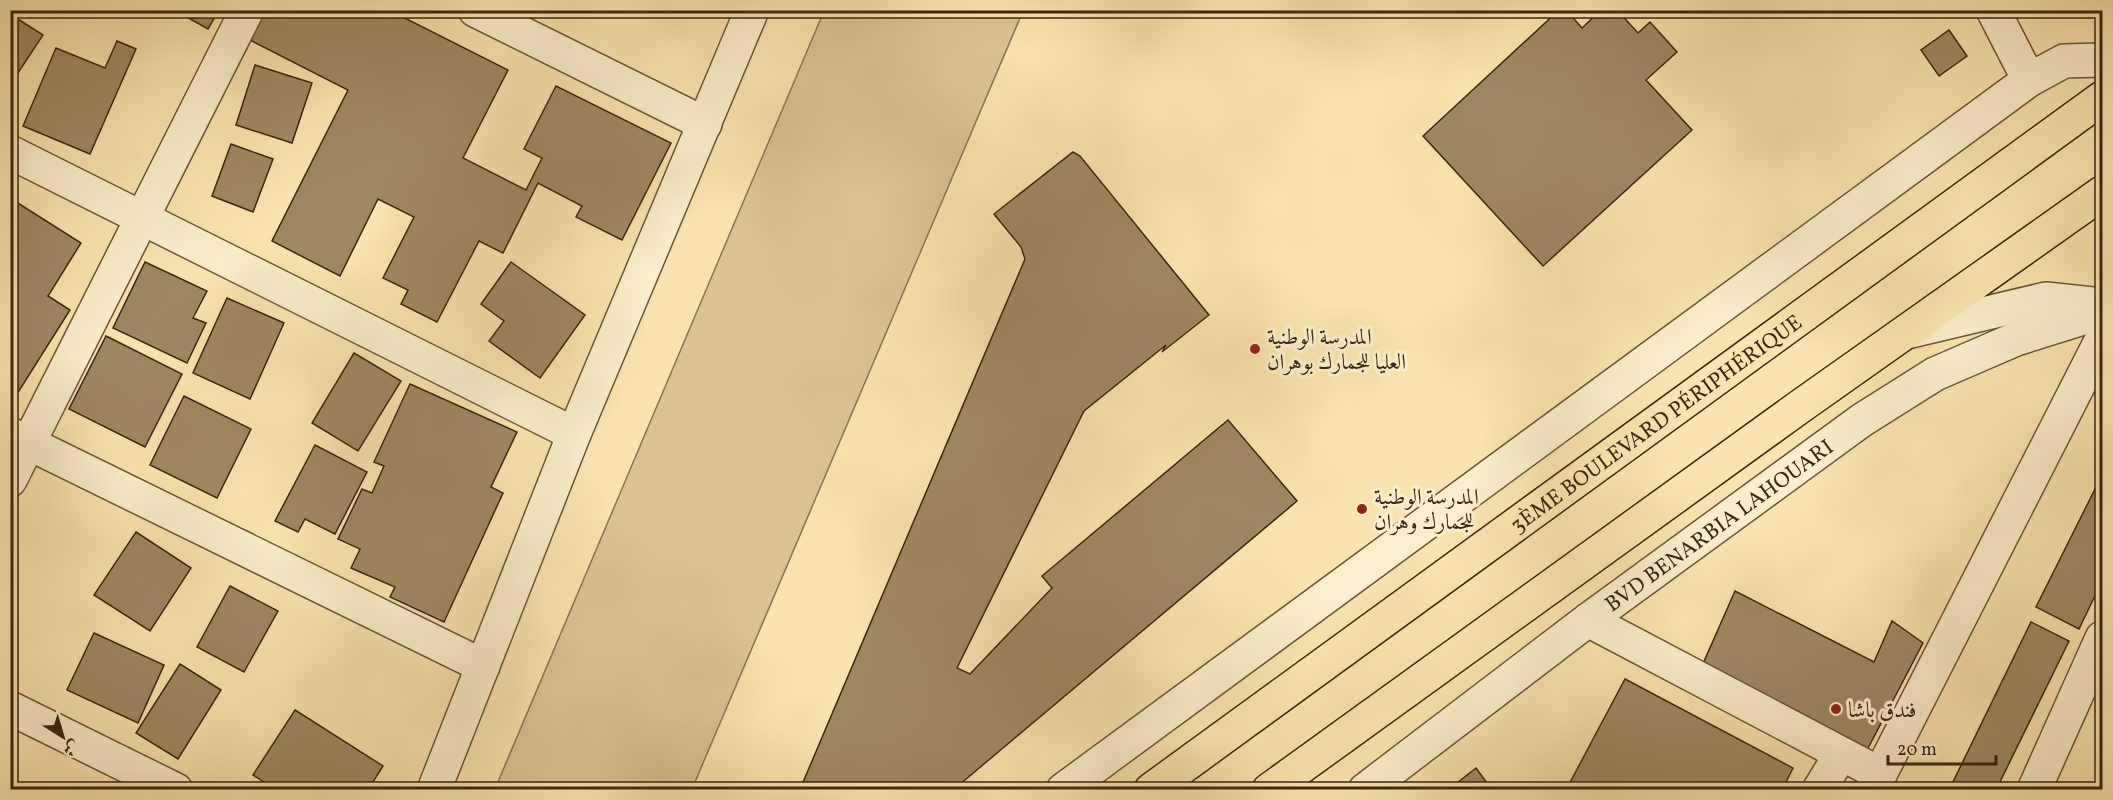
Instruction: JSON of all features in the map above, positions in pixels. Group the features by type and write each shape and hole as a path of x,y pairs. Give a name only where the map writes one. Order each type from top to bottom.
{"highway":[{"name":"3ÈME BOULEVARD PÉRIPHÉRIQUE","path":"1151,789 2103,98"},
{"path":"1269,789 2103,193"}],"street":[{"path":"10,480 20,439 142,218 247,10"},
{"path":"475,10 705,124"},
{"path":"434,789 574,434 753,10"},
{"path":"1994,10 2030,80"},
{"path":"1063,789 2030,80 2064,61 2103,60"},
{"path":"10,152 574,434"},
{"path":"1907,332 2046,299 2103,305"},
{"name":"BVD BENARBIA LAHOUARI","path":"1365,789 1588,620 1862,420 1935,374 2016,339 2103,312"},
{"path":"1588,620 1841,754 1876,782 2103,339"},
{"path":"20,439 483,666"},
{"path":"2034,789 2103,638"},
{"path":"10,708 176,789"},
{"path":"1819,789 1841,754"}],"shaded area":[{"path":"824,11 1023,11 692,789 495,789"}],"building":[{"path":"174,10 219,10 208,29"},
{"path":"253,10 389,10 508,70 463,158 526,190 542,158 524,149 556,86 671,143 622,240 576,217 582,206 538,183 503,253 479,241 437,322 401,304 408,290 383,278 414,217 378,199 340,276 272,241 348,90 240,35"},
{"path":"1559,10 1566,10 1582,28 1601,10 1617,10 1638,33 1650,22 1677,52 1646,80 1692,130 1543,266 1423,136"},
{"path":"10,14 43,35 10,85"},
{"path":"1949,30 1967,56 1939,76 1921,50"},
{"path":"117,41 136,49 90,154 23,126 56,48 105,68"},
{"path":"255,65 312,83 292,143 236,125"},
{"path":"231,144 273,159 253,212 212,196"},
{"path":"1073,152 1080,156 1209,315 1162,352 1166,345 1084,411 957,668 970,674 1052,588 1042,576 1228,420 1297,501 953,790 807,790 801,787 1025,259 1021,247 994,214"},
{"path":"13,200 81,243 48,296 70,310 17,394 10,390 10,205"},
{"path":"145,262 207,291 193,318 206,323 187,363 113,328"},
{"path":"511,262 585,315 540,378 489,341 504,321 481,304"},
{"path":"227,298 284,323 250,399 193,373"},
{"path":"106,336 182,374 145,447 69,409"},
{"path":"354,353 401,381 358,451 312,423"},
{"path":"410,384 517,432 491,487 503,493 444,622 390,597 395,587 351,568 360,549 338,539 362,489 372,493 384,466 374,462"},
{"path":"184,396 251,429 217,498 150,465"},
{"path":"315,445 367,472 335,534 305,519 298,532 275,521"},
{"path":"2102,475 2102,581 2079,629 2036,607"},
{"path":"136,532 191,568 150,631 94,595"},
{"path":"230,586 278,611 244,672 197,647"},
{"name":"فندق باشا","path":"1735,591 1874,662 1892,621 1923,643 1866,752 1702,666"},
{"path":"2031,622 2069,641 1996,790 1949,790"},
{"path":"94,633 164,665 138,723 67,690"},
{"path":"180,664 221,690 178,759 136,733"},
{"path":"1625,679 1793,768 1782,790 1566,790"},
{"path":"295,710 383,766 368,790 276,790 253,775"},
{"path":"1476,768 1492,790 1448,790"}],"place":[{"name":"المدرسة الوطنية العليا للجمارك بوهران","path":"1255,349"},
{"name":"المدرسة الوطنية للجمارك وهران","path":"1362,509"},
{"name":"فندق باشا","path":"1836,709"}]}
